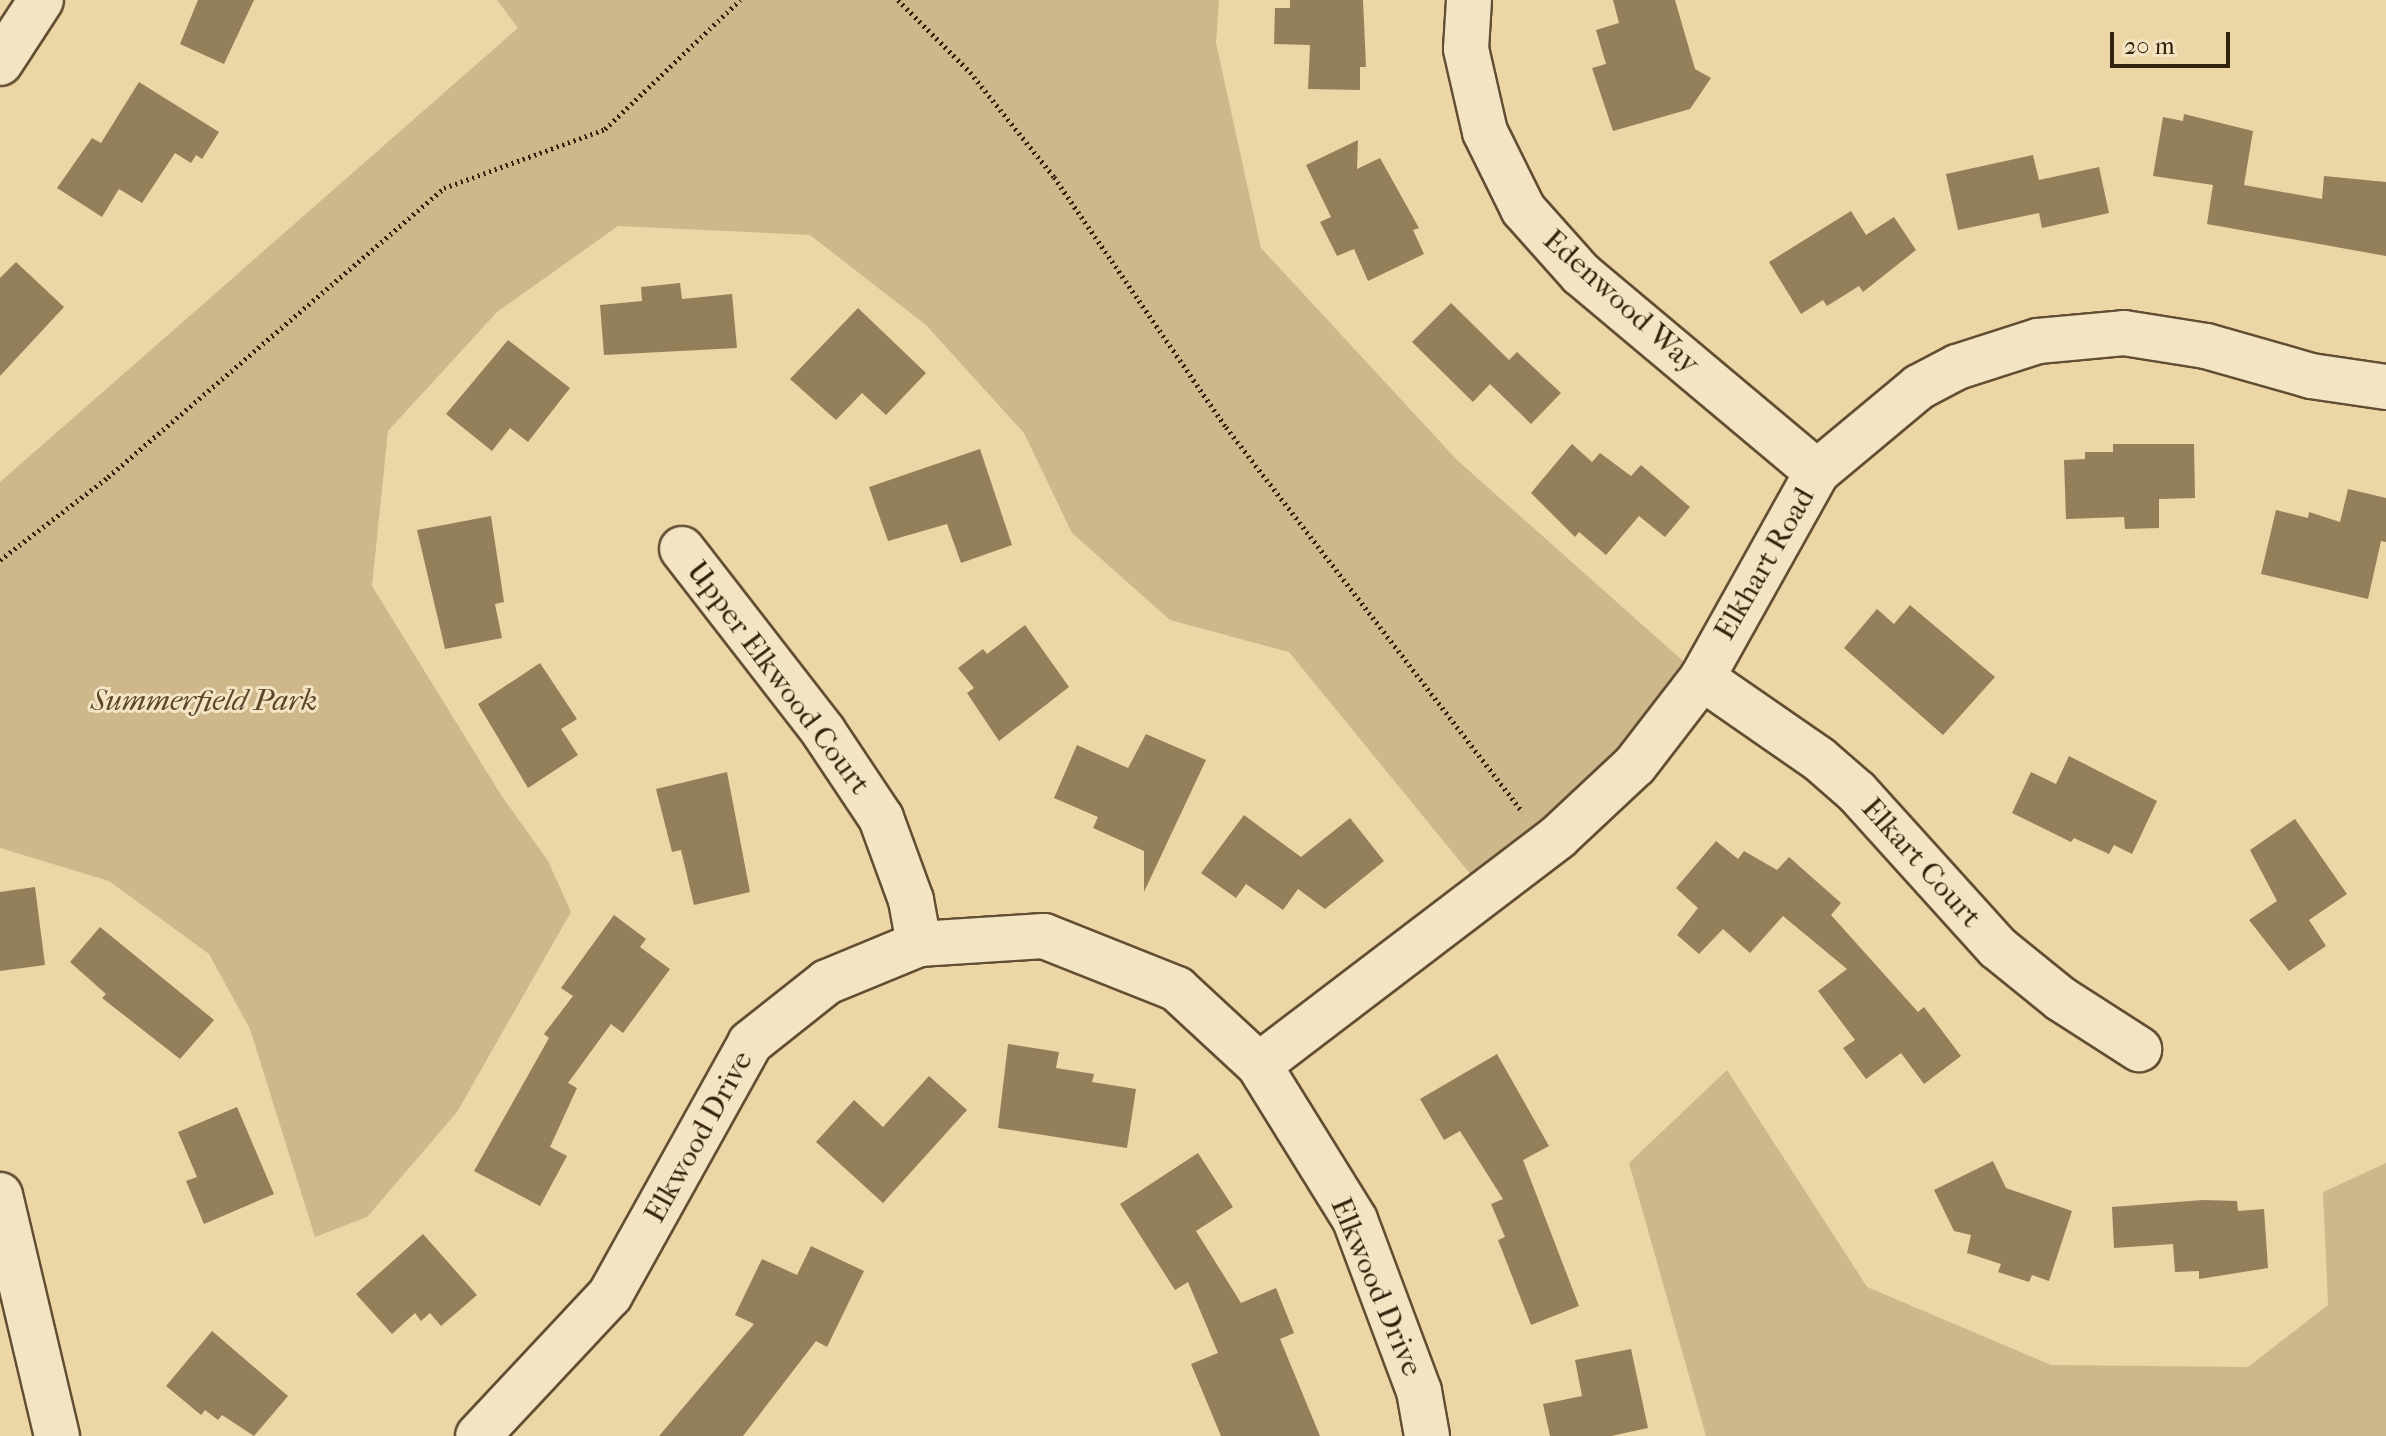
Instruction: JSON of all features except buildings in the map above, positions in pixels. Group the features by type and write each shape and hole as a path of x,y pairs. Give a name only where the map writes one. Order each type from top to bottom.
{"street":[{"path":"0,63 41,0"},
{"name":"Edenwood Way","path":"1469,0 1466,49 1485,132 1523,209 1581,274 1817,472"},
{"name":"Elkhart Road","path":"1259,1065 1558,837 1635,765 1702,678 1817,472 1919,387 1957,367 2038,341 2124,333 2165,337 2311,376 2386,387"},
{"name":"Upper Elkwood Court","path":"682,549 823,731 881,818 911,900 919,944"},
{"name":"Elkart Court","path":"1702,678 1819,759 1857,792 1998,948 2061,999 2139,1049"},
{"name":"Elkwood Drive","path":"478,1436 610,1295 750,1043 827,982 919,944 1044,936 1177,989 1259,1065 1355,1220 1419,1391 1427,1436"},
{"path":"0,1195 57,1436"}],"path":[{"path":"0,560 108,477 444,188 605,129 740,0"},
{"path":"898,0 970,72 1054,177 1226,427 1522,812"}],"green space":[{"name":"Summerfield Park","path":"497,0 1219,0 1216,43 1261,248 1457,460 1702,678 1485,892 1289,652 1170,620 1072,533 1024,433 926,325 810,235 618,226 497,312 388,431 372,586 501,795 548,861 571,912 457,1112 367,1217 315,1237 250,1029 209,954 109,881 0,848 0,482 518,28"},
{"path":"1727,1070 1867,1287 2051,1365 2248,1367 2328,1305 2323,1192 2386,1163 2386,1436 1706,1436 1629,1163"}]}
